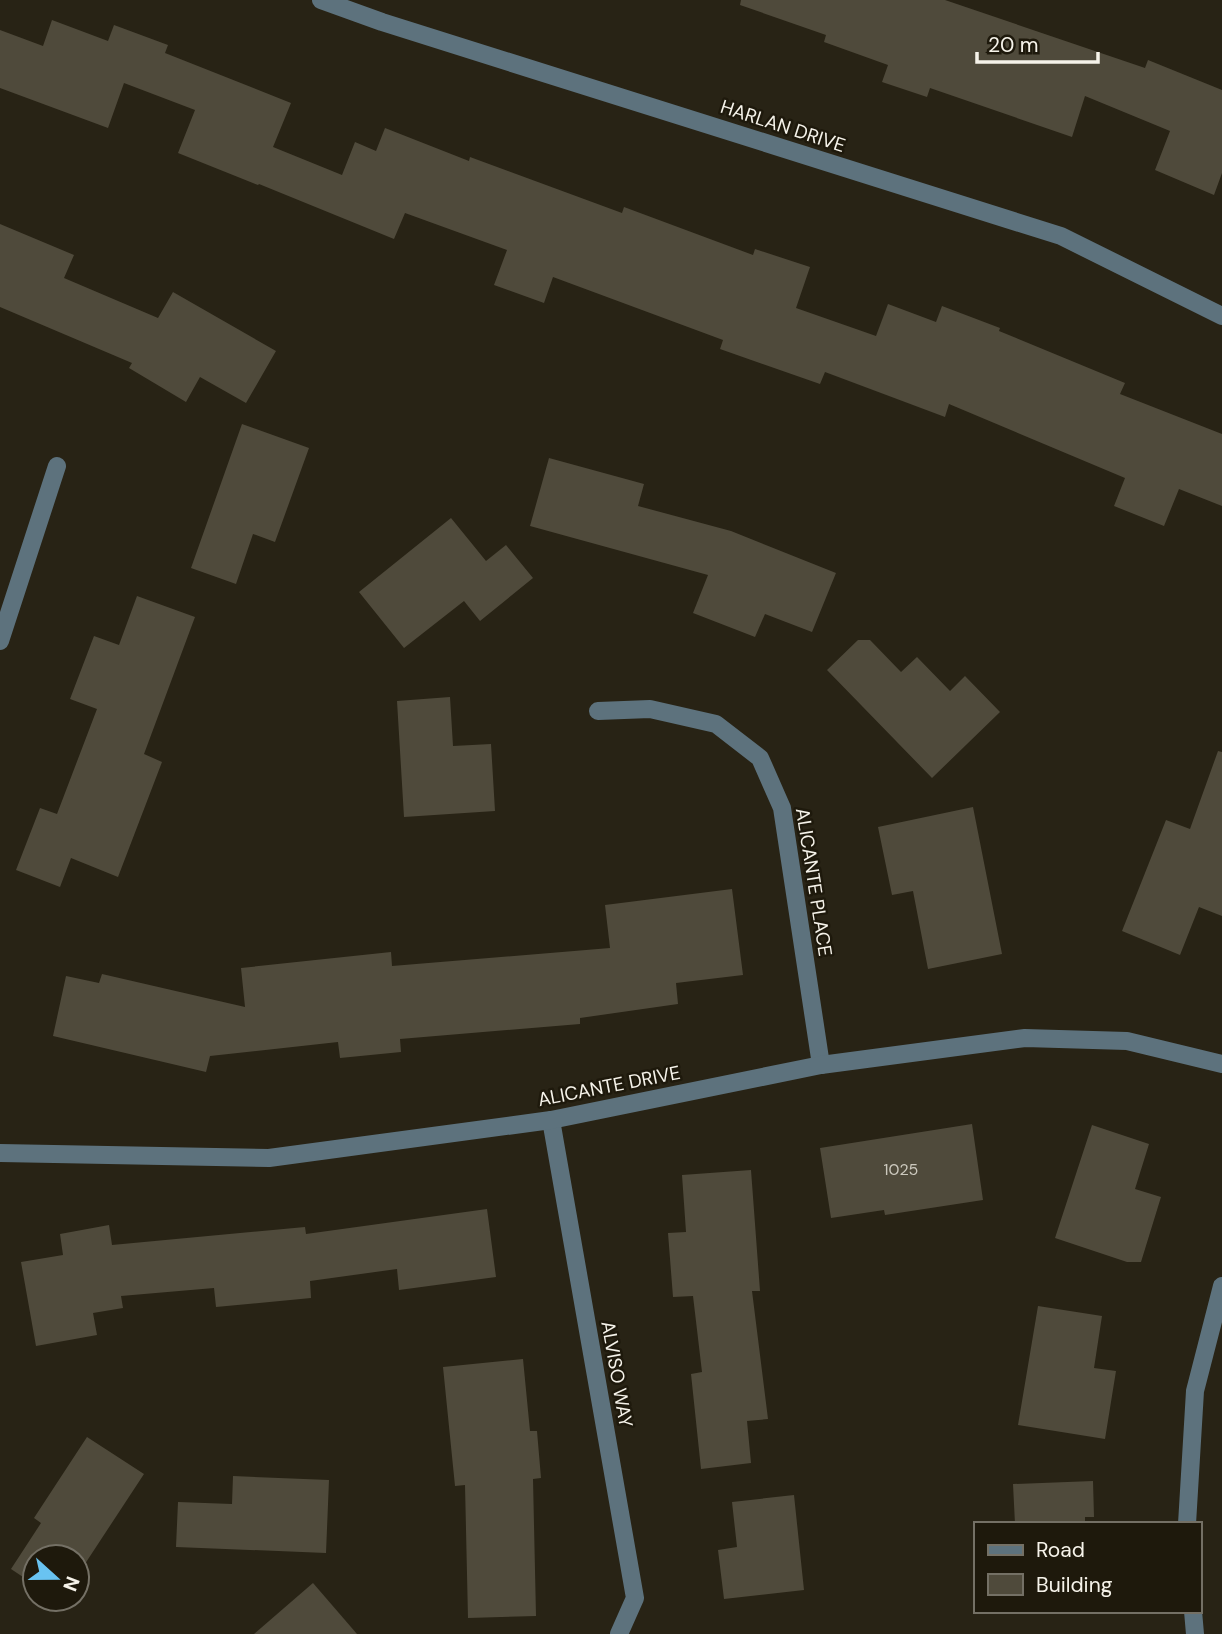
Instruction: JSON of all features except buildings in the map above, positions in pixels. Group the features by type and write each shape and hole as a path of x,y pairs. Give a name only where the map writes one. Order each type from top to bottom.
{"street":[{"name":"HARLAN DRIVE","path":"321,0 382,22 1061,236 1222,316"},
{"path":"0,641 57,466"},
{"name":"ALICANTE PLACE","path":"598,711 650,709 716,724 760,758 782,808 821,1065"},
{"name":"ALICANTE DRIVE","path":"0,1153 269,1157 551,1119 821,1065 1025,1038 1127,1041 1222,1064"},
{"name":"ALVISO WAY","path":"551,1119 635,1598 619,1634"},
{"path":"1187,1522 1195,1391 1222,1286"},
{"path":"1193,1613 1195,1634"}]}
